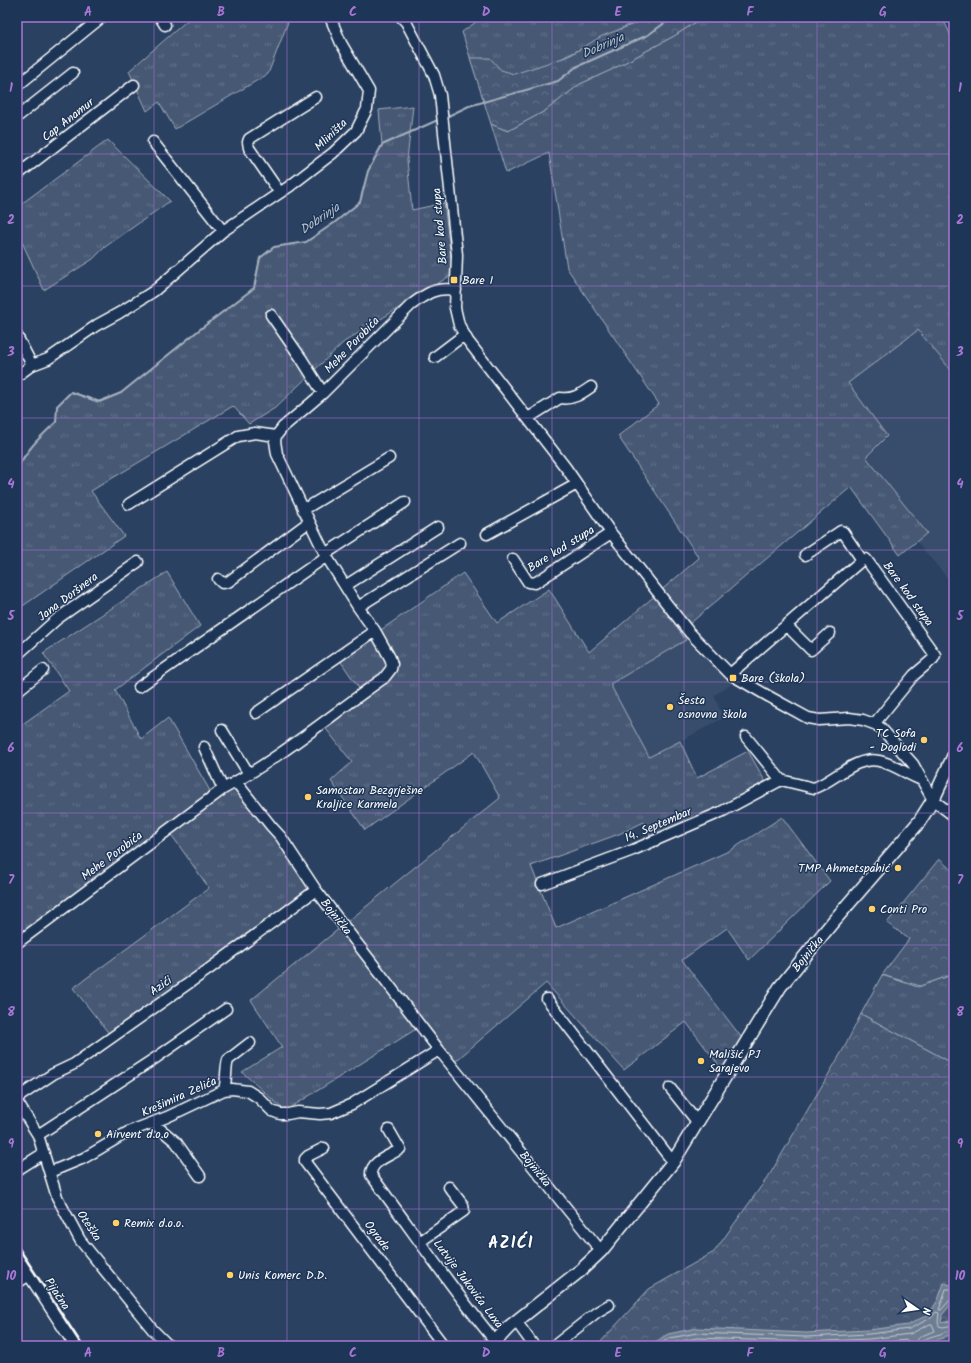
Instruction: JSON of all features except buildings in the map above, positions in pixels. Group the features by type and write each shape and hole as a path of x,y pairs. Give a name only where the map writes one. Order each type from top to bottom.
{"main road":[{"name":"Bojnička","path":"493,1344 516,1321 581,1270 601,1251 673,1162 780,987 832,923 919,822 933,800 954,755"}],"street":[{"path":"17,86 102,17"},
{"name":"Mliništa","path":"17,376 32,365 48,359 97,325 119,313 160,286 223,231 280,193 333,153 356,131 367,109 369,91 341,43 330,17"},
{"name":"Bare kod stupa","path":"401,17 406,22 434,75 440,95 457,255 455,308 459,325 464,334 576,482 611,533 693,637 730,674 808,718 819,720 849,718 863,720 881,728 913,764 933,800"},
{"path":"17,117 73,74"},
{"name":"Cap Anamur","path":"17,175 134,86"},
{"path":"280,193 249,148 249,138 316,97"},
{"path":"153,142 223,231"},
{"name":"Mehe Porobića","path":"17,943 223,789 249,774 316,728 389,673 392,664 375,631 358,607 326,555 303,510 277,454 275,445 276,436 283,427 323,393 411,305 438,289 456,290"},
{"path":"271,315 323,393"},
{"path":"435,357 464,334"},
{"path":"17,336 32,365"},
{"path":"528,418 560,398 575,397 591,387"},
{"path":"129,504 238,436 255,433 276,436"},
{"path":"303,510 389,458"},
{"path":"500,522 576,482"},
{"path":"487,534 576,482"},
{"path":"139,687 326,555 405,502"},
{"path":"218,579 222,583 228,582 309,522"},
{"path":"345,586 438,527"},
{"path":"730,674 862,560 841,531 805,555"},
{"name":"Bare kod stupa","path":"513,559 528,582 535,583 611,533"},
{"path":"358,607 460,543"},
{"name":"Bare kod stupa","path":"862,560 866,559 935,655 933,659 914,675 874,724"},
{"name":"Jana Doršnera","path":"17,655 57,619 138,562"},
{"path":"787,626 811,650 830,633"},
{"path":"256,713 375,631"},
{"path":"17,691 43,670"},
{"path":"222,730 249,774"},
{"path":"746,737 781,780 814,788 857,764 873,760 893,765 922,780"},
{"path":"204,747 223,789"},
{"name":"14. Septembar","path":"542,884 647,844 722,812 781,780"},
{"name":"Bojnička","path":"236,782 281,837 316,890 439,1050 601,1251"},
{"path":"933,800 954,816"},
{"name":"Azići","path":"17,1098 80,1059 215,964 316,890"},
{"path":"547,999 673,1162"},
{"path":"38,1135 157,1058 226,1009"},
{"path":"224,1090 228,1060 250,1043"},
{"name":"Krešimira Zelića","path":"50,1172 84,1158 128,1132 153,1123 224,1090 232,1089 248,1091 259,1098 272,1111 280,1114 298,1112 320,1114 343,1109 386,1084 439,1050"},
{"path":"670,1088 698,1123"},
{"name":"Oteška","path":"17,1102 38,1135 57,1197 80,1240 153,1330 169,1346"},
{"path":"153,1123 176,1142 200,1176"},
{"name":"Lutvije Jukovića Luxa","path":"388,1130 400,1149 373,1165 370,1170 371,1175 421,1241 493,1344"},
{"name":"Ograde","path":"324,1148 308,1156 305,1159 305,1162 444,1346"},
{"path":"17,1170 44,1153"},
{"name":"Lutvije Jukovića Luxa","path":"421,1241 464,1211 463,1205 449,1187"},
{"name":"Pijačna","path":"17,1257 75,1346"},
{"path":"17,1283 29,1275"},
{"path":"554,1346 597,1312 609,1305"},
{"path":"516,1321 534,1346"}],"shaded area":[{"path":"918,330 954,374 954,586 917,542 927,533 865,456 848,383"},
{"name":"Šesta osnovna škola","path":"686,640 732,684 714,695 723,718 649,758 609,684"}],"green space":[{"path":"191,17 290,17 268,74 175,129 159,102 147,111 129,71"},
{"path":"483,17 644,17 483,98 462,32"},
{"path":"651,17 704,17 674,36 611,70 580,84 545,111 508,131 491,124 470,58 490,58 501,70 514,74 569,56 602,36"},
{"path":"704,17 942,17 954,42 954,374 918,330 848,383 887,436 866,457 927,533 900,555 851,487 680,632 686,640 610,684 649,757 680,741 697,778 748,751 765,781 724,808 651,838 644,822 619,834 531,866 556,928 731,850 782,817 830,881 749,960 727,928 682,960 742,1038 724,1072 686,1022 624,1070 546,983 450,1066 421,1026 285,1111 242,1072 282,1047 251,1000 500,798 474,752 365,830 331,781 352,762 323,725 365,697 339,659 463,573 497,623 549,589 589,652 699,558 618,436 659,404 567,268 549,153 506,173 491,124 508,131 545,111 580,84 611,70 674,36"},
{"path":"413,106 407,160 412,210 444,203 453,274 344,342 275,408 249,424 233,406 91,491 124,536 17,610 17,468 37,440 56,422 57,406 71,392 99,401 121,393 254,288 260,258 274,247 306,242 334,223 360,202 368,171 382,145 379,110"},
{"path":"108,140 170,201 105,247 93,259 44,290 17,231 17,207"},
{"path":"167,572 200,626 115,690 141,739 168,718 213,796 238,781 315,883 111,1036 73,988 209,888 168,830 17,938 17,728 69,691 43,653"},
{"path":"939,859 954,872 954,974 920,986 882,975 909,939 887,923"},
{"path":"954,974 954,1064 861,1014 882,975 918,987"},
{"path":"861,1014 954,1064 954,1346 597,1346 649,1289 714,1252 770,1174 844,1048"}],"water":[{"path":"944,1283 954,1286 954,1301 942,1315 941,1323 954,1320 954,1332 943,1338 918,1346 649,1346 668,1334 697,1328 806,1333 868,1330 908,1325 929,1314 938,1300"}],"waterway":[{"name":"Dobrinja","path":"446,117 469,106 558,81 576,67 648,35 673,17"},
{"name":"Dobrinja","path":"17,469 29,449 56,422 57,406 71,392 99,402 121,393 254,288 260,258 274,247 306,242 334,223 360,202 368,171 382,145 440,119"}],"railway":[{"path":"17,1245 83,1346"}],"place":[{"name":"Bare I","path":"454,280"},
{"name":"Bare (škola)","path":"733,678"},
{"name":"Šesta osnovna škola","path":"670,707"},
{"name":"TC Sofa - Doglodi","path":"924,740"},
{"name":"Samostan Bezgrješne Kraljice Karmela","path":"308,797"},
{"name":"TMP Ahmetspahić","path":"898,868"},
{"name":"Conti Pro","path":"872,909"},
{"name":"Mališić PJ Sarajevo","path":"701,1061"},
{"name":"Airvent d.o.o","path":"98,1134"},
{"name":"Remix d.o.o.","path":"116,1223"},
{"name":"Unis Komerc D.D.","path":"230,1275"}],"district":[{"name":"AZIĆI","path":"511,1243"}]}
